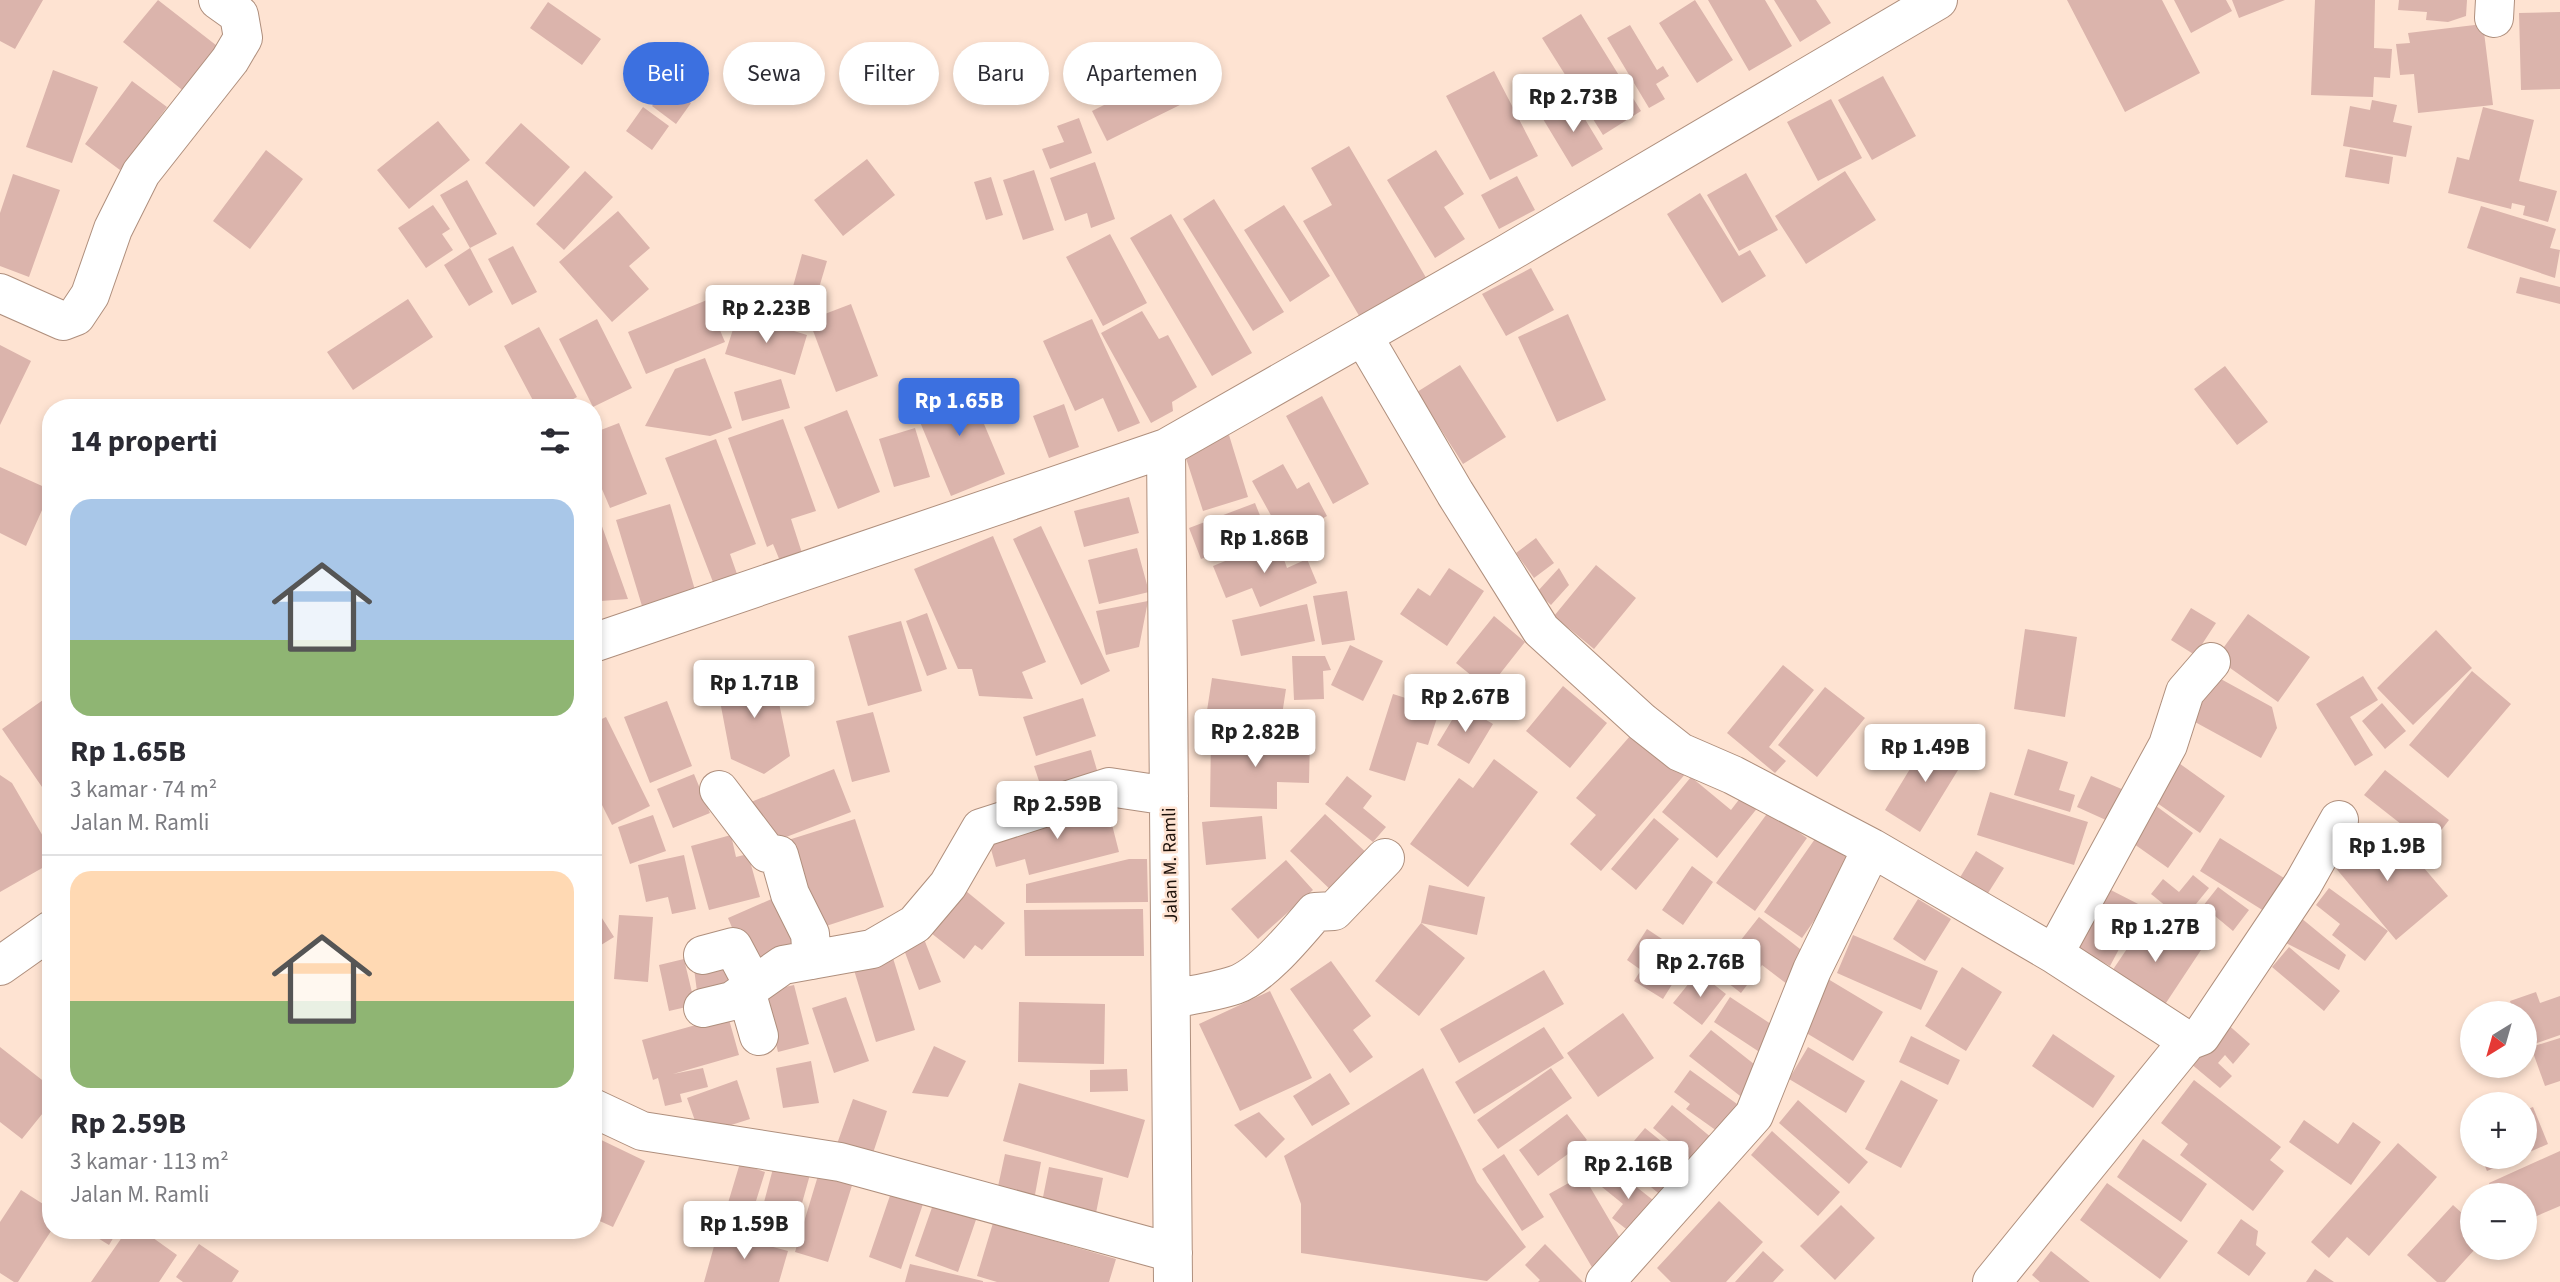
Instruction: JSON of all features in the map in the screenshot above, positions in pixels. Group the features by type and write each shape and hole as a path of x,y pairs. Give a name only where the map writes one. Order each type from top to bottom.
{"street":[{"path":"0,293 63,321 76,316 90,295 113,229 141,173 230,60 243,38 239,16 218,0"},
{"path":"602,640 1166,448 1520,246 1938,0"},
{"path":"1363,336 1455,494 1541,630 1642,722 1680,752 1733,775 1872,848 2054,954 2188,1041"},
{"name":"Jalan M. Ramli","path":"1166,448 1173,1268"},
{"path":"2054,954 2168,745 2185,692 2211,662"},
{"path":"703,1008 732,1001 783,965 872,948 915,924 948,885 981,828 1109,787 1169,796"},
{"path":"719,790 767,853 779,855 790,894 810,934 812,960"},
{"path":"1992,1282 2188,1041 2201,1036 2304,884 2339,820"},
{"path":"1605,1282 1754,1115 1812,970 1872,848"},
{"path":"1171,999 1238,985 1262,968 1315,912 1334,911 1385,858"},
{"path":"0,966 42,936"},
{"path":"703,955 733,947 749,977 746,991 759,1036"},
{"path":"602,1112 642,1131 840,1162 1173,1268"}],"building":[{"path":"0,0 43,0 15,49 0,41"},
{"path":"158,0 221,49 186,93 123,42"},
{"path":"1695,0 1733,60 1697,83 1659,23"},
{"path":"1708,0 1765,0 1792,46 1749,71"},
{"path":"1774,0 1816,0 1831,23 1800,42"},
{"path":"2067,0 2162,0 2200,73 2125,112"},
{"path":"2174,0 2226,0 2232,11 2191,33"},
{"path":"2232,0 2285,0 2239,18"},
{"path":"2315,0 2375,0 2374,48 2392,49 2390,78 2374,77 2373,97 2311,95"},
{"path":"2399,0 2467,0 2466,16 2448,22 2426,20 2427,12 2398,10"},
{"path":"548,2 601,39 582,65 530,28"},
{"path":"2560,12 2560,89 2521,90 2519,13"},
{"path":"1581,14 1641,111 1603,135 1542,38"},
{"path":"2483,24 2493,105 2418,113 2414,74 2400,75 2396,44 2410,43 2408,33"},
{"path":"1630,25 1657,70 1663,66 1669,76 1656,84 1665,99 1649,108 1607,38"},
{"path":"53,70 98,87 72,163 26,147"},
{"path":"1494,71 1538,156 1490,180 1446,96"},
{"path":"1551,76 1566,97 1541,114 1527,94"},
{"path":"1883,76 1916,136 1872,160 1838,100"},
{"path":"132,81 167,107 120,170 85,144"},
{"path":"1831,99 1862,158 1818,181 1787,122"},
{"path":"2372,100 2397,105 2393,122 2412,126 2406,157 2343,146 2350,106 2370,110"},
{"path":"1574,101 1603,149 1572,167 1543,119"},
{"path":"653,105 690,105 676,124"},
{"path":"1104,105 1180,105 1107,141 1092,111"},
{"path":"643,107 669,126 652,150 626,131"},
{"path":"2483,107 2534,120 2519,181 2557,191 2548,222 2523,215 2525,206 2512,203 2511,209 2448,193 2457,157 2469,160"},
{"path":"1079,118 1092,153 1050,169 1042,149 1064,142 1057,126"},
{"path":"438,121 470,160 409,209 377,170"},
{"path":"521,123 570,167 534,207 485,163"},
{"path":"1349,146 1428,281 1361,319 1303,221 1332,205 1311,168"},
{"path":"2350,149 2393,157 2389,184 2345,177"},
{"path":"266,150 303,179 250,249 213,221"},
{"path":"1436,150 1464,194 1444,207 1465,239 1435,258 1387,180"},
{"path":"867,159 895,195 843,236 814,200"},
{"path":"1095,162 1115,219 1091,228 1087,213 1065,221 1050,178"},
{"path":"1034,170 1054,230 1023,240 1003,180"},
{"path":"585,171 613,197 564,250 536,224"},
{"path":"1845,171 1876,220 1806,264 1775,216"},
{"path":"1746,173 1778,230 1739,251 1707,195"},
{"path":"13,174 60,190 29,277 0,266 0,213"},
{"path":"1517,176 1535,210 1499,229 1481,195"},
{"path":"991,177 1003,215 986,220 974,182"},
{"path":"467,180 497,234 470,248 440,195"},
{"path":"1700,193 1739,256 1750,250 1766,276 1722,303 1667,214"},
{"path":"1214,199 1284,312 1253,331 1183,219"},
{"path":"433,205 450,229 442,234 453,250 426,268 398,228"},
{"path":"1284,205 1330,276 1290,302 1244,230"},
{"path":"2481,206 2556,229 2550,248 2560,250 2555,278 2467,248"},
{"path":"618,211 650,248 629,266 649,289 612,322 559,262"},
{"path":"1171,214 1252,353 1212,376 1130,238"},
{"path":"1110,234 1147,303 1103,326 1066,257"},
{"path":"513,246 537,292 512,305 488,259"},
{"path":"470,248 493,292 469,306 444,265"},
{"path":"802,254 827,261 813,308 789,301"},
{"path":"1531,268 1554,310 1506,336 1482,294"},
{"path":"2520,277 2560,287 2560,304 2516,293"},
{"path":"408,299 433,337 353,390 327,352"},
{"path":"707,300 725,342 646,374 628,332"},
{"path":"851,304 878,376 836,392 809,320"},
{"path":"1142,311 1159,339 1168,335 1197,387 1172,402 1173,411 1151,423 1101,333"},
{"path":"738,314 807,335 795,375 725,354"},
{"path":"1568,314 1606,400 1557,422 1518,337"},
{"path":"597,319 632,388 602,403 602,399 589,399 559,339"},
{"path":"1092,319 1140,423 1118,432 1103,398 1075,411 1043,341"},
{"path":"539,327 577,397 532,399 504,346"},
{"path":"0,345 31,361 0,425"},
{"path":"705,358 732,428 710,436 645,426 675,369"},
{"path":"1460,365 1506,437 1463,464 1417,392"},
{"path":"2225,366 2268,422 2237,445 2194,389"},
{"path":"781,379 790,408 742,421 734,392"},
{"path":"966,381 1005,474 951,496 912,403"},
{"path":"1322,396 1369,484 1333,504 1286,416"},
{"path":"1064,404 1079,447 1049,458 1033,416"},
{"path":"847,410 880,492 838,509 804,427"},
{"path":"783,419 816,511 791,519 802,553 780,561 773,544 767,547 728,438"},
{"path":"619,423 647,494 610,508 602,489 602,430"},
{"path":"915,428 930,477 894,487 879,439"},
{"path":"1229,435 1248,497 1203,511 1183,449"},
{"path":"716,439 756,544 730,554 737,574 713,582 665,458"},
{"path":"1283,464 1297,489 1309,482 1327,516 1284,539 1252,481"},
{"path":"0,467 42,486 42,510 26,546 0,533"},
{"path":"1129,497 1139,533 1084,547 1074,511"},
{"path":"1255,503 1267,533 1201,559 1189,528"},
{"path":"670,504 695,590 642,606 616,520"},
{"path":"602,526 628,599 602,601"},
{"path":"1041,526 1110,671 1081,685 1013,539"},
{"path":"993,536 1046,662 1022,672 1033,699 979,696 972,669 958,669 914,569"},
{"path":"1536,538 1554,563 1534,578 1516,553"},
{"path":"1277,540 1287,568 1307,559 1317,583 1260,607 1252,588 1226,598 1213,566"},
{"path":"1137,548 1149,592 1099,604 1088,560"},
{"path":"1596,565 1636,598 1594,649 1554,616"},
{"path":"1449,568 1484,591 1447,646 1400,614 1418,588 1430,596"},
{"path":"1559,568 1569,585 1551,605 1537,592"},
{"path":"1347,591 1355,640 1322,645 1313,596"},
{"path":"1148,601 1139,647 1106,655 1096,611"},
{"path":"1307,604 1315,641 1241,656 1232,620"},
{"path":"2191,608 2216,623 2195,655 2171,640"},
{"path":"927,613 947,669 927,676 906,621"},
{"path":"2248,614 2310,657 2278,702 2216,658"},
{"path":"1494,616 1525,642 1488,689 1456,663"},
{"path":"901,621 922,691 868,706 848,636"},
{"path":"2025,629 2077,637 2065,717 2014,709"},
{"path":"2436,630 2472,668 2413,725 2377,688"},
{"path":"1350,645 1383,661 1363,701 1331,685"},
{"path":"1292,656 1325,656 1331,670 1323,671 1324,699 1294,700"},
{"path":"1783,665 1814,690 1769,747 1786,761 1775,773 1727,733"},
{"path":"772,669 790,756 764,774 731,759 716,680"},
{"path":"2472,671 2511,704 2448,778 2409,745"},
{"path":"2208,672 2272,707 2277,728 2261,758 2184,716"},
{"path":"2363,676 2378,700 2350,717 2373,755 2355,766 2316,704"},
{"path":"1212,678 1286,689 1280,728 1206,717"},
{"path":"1563,686 1607,723 1570,768 1526,731"},
{"path":"1825,687 1865,718 1817,777 1778,745"},
{"path":"1393,694 1440,709 1428,745 1417,742 1405,781 1369,770"},
{"path":"1083,698 1096,736 1036,756 1023,717"},
{"path":"42,701 42,787 2,729"},
{"path":"667,701 692,766 650,783 624,717"},
{"path":"2382,703 2406,731 2385,749 2362,721"},
{"path":"1461,705 1493,724 1469,764 1437,745"},
{"path":"873,712 890,772 852,782 836,721"},
{"path":"606,717 650,806 612,825 602,805 602,719"},
{"path":"1637,728 1687,772 1601,871 1570,844 1596,815 1576,798"},
{"path":"1211,736 1310,738 1309,783 1277,782 1277,809 1210,807"},
{"path":"1930,736 1966,757 1920,832 1885,810"},
{"path":"2028,749 2068,762 2059,790 2075,795 2070,812 2014,795"},
{"path":"1091,750 1100,780 1044,796 1034,766"},
{"path":"1494,759 1538,792 1468,887 1410,844 1459,778 1473,788"},
{"path":"2176,761 2225,796 2200,833 2150,798"},
{"path":"834,769 851,812 768,844 751,802"},
{"path":"2385,770 2449,820 2429,846 2364,795"},
{"path":"694,774 710,813 673,828 657,789"},
{"path":"0,775 12,783 42,835 42,868 0,892"},
{"path":"1347,776 1372,796 1363,808 1386,827 1373,842 1325,804"},
{"path":"2091,776 2131,793 2117,825 2077,807"},
{"path":"1691,777 1731,810 1744,793 1759,806 1717,858 1662,812"},
{"path":"1990,792 2088,822 2074,865 1977,835"},
{"path":"2152,803 2193,833 2168,868 2127,839"},
{"path":"1107,805 1119,852 1029,875 1025,859 996,867 987,835"},
{"path":"1769,811 1807,838 1755,911 1716,883"},
{"path":"1325,814 1371,857 1335,894 1290,851"},
{"path":"653,815 666,851 630,864 618,827"},
{"path":"1262,816 1266,859 1206,865 1202,822"},
{"path":"1654,818 1679,839 1636,890 1611,869"},
{"path":"855,819 884,907 817,929 785,841"},
{"path":"2355,828 2386,864 2406,847 2448,896 2396,940 2324,854"},
{"path":"731,835 736,857 748,854 760,897 709,910 691,846"},
{"path":"1817,836 1854,863 1802,938 1764,912"},
{"path":"2220,838 2284,878 2264,911 2200,871"},
{"path":"1976,851 2004,868 1983,901 1956,884"},
{"path":"684,855 696,909 672,914 668,897 646,902 638,865"},
{"path":"1129,859 1147,859 1148,902 1026,903 1026,884"},
{"path":"1286,860 1313,890 1258,939 1231,909"},
{"path":"1692,866 1713,882 1683,925 1662,910"},
{"path":"2193,875 2209,888 2183,920 2151,894 2163,879 2179,892"},
{"path":"1429,885 1485,897 1477,935 1421,923"},
{"path":"2103,886 2142,906 2110,966 2071,945"},
{"path":"2218,887 2249,910 2233,931 2203,906"},
{"path":"2329,888 2388,931 2365,961 2332,935 2340,924 2316,905"},
{"path":"966,891 1005,923 982,950 975,945 964,959 931,933"},
{"path":"776,897 797,947 749,968 728,918"},
{"path":"1918,899 1951,919 1925,961 1893,939"},
{"path":"1143,909 1144,956 1025,956 1024,910"},
{"path":"2295,913 2346,955 2339,970 2282,941"},
{"path":"619,915 653,917 648,982 614,979"},
{"path":"2149,916 2201,950 2160,1012 2108,977"},
{"path":"1759,917 1809,956 1787,984 1762,965 1741,993 1715,973"},
{"path":"602,918 614,937 602,944"},
{"path":"1421,923 1465,958 1419,1016 1375,981"},
{"path":"1647,929 1689,957 1663,999 1634,981 1641,970 1627,960"},
{"path":"1853,935 1938,971 1921,1010 1837,973"},
{"path":"924,939 941,982 919,990 903,947"},
{"path":"2289,947 2340,991 2324,1011 2272,967"},
{"path":"727,956 733,994 698,999 693,961"},
{"path":"893,958 915,1030 876,1042 854,970"},
{"path":"684,959 695,1005 669,1011 659,965"},
{"path":"1331,961 1371,1016 1353,1030 1373,1057 1350,1073 1290,989"},
{"path":"1962,967 2002,992 1966,1051 1925,1026"},
{"path":"1544,970 1564,1004 1459,1063 1440,1029"},
{"path":"1698,972 1726,994 1702,1025 1673,1003"},
{"path":"1828,979 1883,1012 1853,1061 1798,1028"},
{"path":"794,985 809,1044 778,1052 763,992"},
{"path":"1270,991 1312,1078 1240,1111 1199,1024"},
{"path":"2536,992 2540,1003 2560,996 2560,1035 2538,1043 2538,1001 2510,1001"},
{"path":"846,997 869,1061 834,1073 812,1008"},
{"path":"1730,997 1780,1030 1764,1055 1714,1022"},
{"path":"1019,1002 1105,1004 1104,1064 1018,1062"},
{"path":"1623,1013 1654,1058 1598,1097 1567,1053"},
{"path":"728,1016 739,1055 673,1074 703,1068 708,1087 680,1094 682,1102 665,1106 658,1078 653,1080 642,1040"},
{"path":"2225,1022 2250,1044 2233,1064 2225,1055 2218,1063 2232,1076 2220,1088 2190,1063"},
{"path":"1544,1027 1564,1058 1474,1114 1455,1082"},
{"path":"1711,1030 1764,1072 1744,1099 1689,1056"},
{"path":"2053,1034 2115,1076 2093,1108 2032,1066"},
{"path":"1911,1036 1960,1060 1948,1085 1899,1062"},
{"path":"2560,1038 2560,1081 2545,1086 2538,1066 2538,1045"},
{"path":"934,1046 966,1061 948,1097 912,1093"},
{"path":"0,1047 42,1080 42,1114 22,1139 0,1122"},
{"path":"1808,1047 1865,1081 1846,1113 1789,1079"},
{"path":"811,1061 819,1103 783,1108 776,1068"},
{"path":"1423,1068 1477,1182 1526,1247 1487,1281 1301,1253 1301,1204 1284,1156"},
{"path":"1551,1068 1572,1098 1498,1149 1477,1120"},
{"path":"1127,1069 1128,1091 1090,1092 1090,1070"},
{"path":"1690,1070 1744,1109 1724,1136 1686,1109 1690,1104 1674,1092"},
{"path":"1330,1073 1350,1104 1312,1126 1293,1096"},
{"path":"737,1080 750,1119 700,1135 687,1098"},
{"path":"1901,1080 1938,1100 1901,1168 1865,1149"},
{"path":"2194,1080 2281,1147 2270,1160 2284,1171 2253,1211 2180,1155 2188,1144 2161,1123"},
{"path":"1019,1083 1145,1120 1128,1178 1003,1141"},
{"path":"853,1099 887,1111 872,1156 837,1144"},
{"path":"1798,1100 1868,1162 1849,1184 1779,1123"},
{"path":"1672,1105 1718,1143 1699,1166 1653,1128"},
{"path":"1259,1112 1285,1139 1266,1158 1234,1125"},
{"path":"1567,1114 1587,1140 1538,1176 1519,1150"},
{"path":"2537,1117 2548,1144 2537,1149"},
{"path":"2304,1120 2338,1144 2353,1122 2381,1142 2351,1185 2289,1142"},
{"path":"1645,1128 1694,1168 1668,1201 1618,1160"},
{"path":"1772,1131 1840,1192 1818,1216 1751,1155"},
{"path":"2143,1139 2207,1184 2181,1222 2117,1177"},
{"path":"602,1140 645,1161 613,1227 602,1222"},
{"path":"2398,1143 2437,1177 2369,1256 2347,1237 2329,1258 2311,1242"},
{"path":"2560,1151 2560,1206 2537,1216 2537,1183 2489,1183 2520,1169 2537,1169 2537,1161"},
{"path":"1005,1154 1041,1162 1034,1200 997,1191"},
{"path":"1504,1154 1544,1217 1522,1231 1482,1169"},
{"path":"775,1161 811,1171 790,1246 755,1236"},
{"path":"740,1163 765,1172 747,1230 722,1223"},
{"path":"1610,1166 1658,1204 1634,1235 1612,1218 1623,1204 1597,1183"},
{"path":"1049,1167 1103,1178 1095,1218 1041,1207"},
{"path":"820,1169 854,1179 828,1262 795,1252"},
{"path":"1583,1175 1627,1250 1593,1269 1549,1194"},
{"path":"2107,1183 2188,1241 2160,1279 2080,1220"},
{"path":"894,1184 926,1195 901,1269 869,1257"},
{"path":"21,1190 42,1203 42,1239 46,1239 18,1282 0,1273 0,1222"},
{"path":"936,1196 979,1211 958,1272 915,1256"},
{"path":"1719,1201 1763,1242 1726,1282 1671,1282 1657,1268"},
{"path":"1841,1205 1875,1238 1835,1280 1800,1246"},
{"path":"2453,1205 2460,1211 2460,1260 2465,1260 2445,1282 2437,1282 2407,1255"},
{"path":"2241,1219 2258,1231 2256,1245 2266,1253 2249,1276 2217,1253"},
{"path":"993,1223 1116,1259 1109,1282 997,1282 977,1276"},
{"path":"718,1232 788,1251 779,1282 704,1282"},
{"path":"99,1239 113,1239 109,1245"},
{"path":"121,1239 155,1239 177,1255 159,1282 91,1282"},
{"path":"199,1244 239,1271 232,1282 183,1282 176,1277"},
{"path":"1545,1244 1583,1282 1538,1282 1540,1280 1525,1265"},
{"path":"1763,1251 1784,1270 1773,1282 1735,1282"},
{"path":"2051,1251 2090,1282 2040,1282 2032,1275"},
{"path":"910,1264 983,1281 983,1282 905,1282"},
{"path":"2315,1269 2334,1282 2306,1282"}]}
